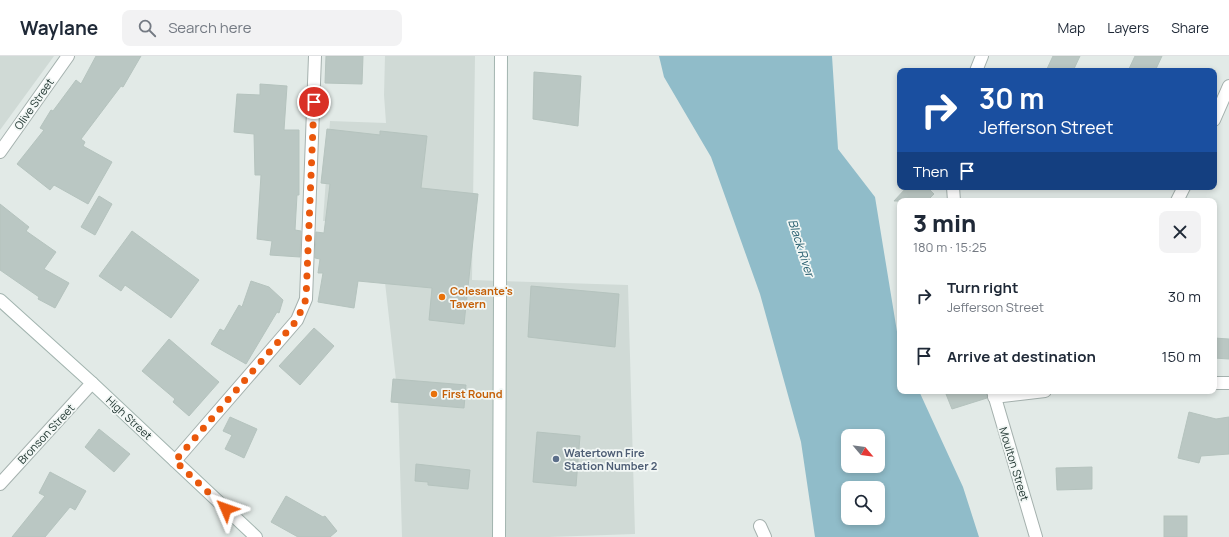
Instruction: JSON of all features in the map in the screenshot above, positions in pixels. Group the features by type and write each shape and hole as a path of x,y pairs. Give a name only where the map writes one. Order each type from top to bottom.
{"street":[{"name":"Olive Street","path":"0,152 68,56"},
{"path":"175,461 297,320 306,299 315,56"},
{"path":"499,537 501,56"},
{"path":"977,68 982,56"},
{"path":"1217,113 1229,86"},
{"name":"High Street","path":"0,300 92,383 256,537"},
{"name":"Bronson Street","path":"0,484 92,383"},
{"path":"1217,383 1229,383"},
{"name":"Moulton Street","path":"994,394 1036,537"},
{"path":"760,526 765,537"}],"shaded area":[{"path":"0,56 54,56 0,130"},
{"path":"385,56 475,56 472,280 628,285 635,534 549,537 402,537 398,398 378,220 323,221 330,121 386,123 384,95"}],"water":[{"name":"Black River","path":"659,56 832,56 838,149 875,197 897,332 897,394 920,394 963,487 979,537 815,537 801,442 760,294 711,157 664,77"}],"building":[{"path":"96,56 141,56 123,87 121,86 81,139 85,142 83,146 112,162 88,204 54,185 50,190 17,164 44,130 40,128 51,110 53,111 76,80 81,84"},
{"path":"326,56 363,56 362,84 325,83"},
{"path":"1053,56 1080,56 1074,68 1047,68"},
{"path":"1135,56 1162,56 1156,68 1129,68"},
{"path":"534,72 581,76 578,126 533,119"},
{"path":"260,84 287,86 284,130 299,130 299,195 297,195 295,230 301,231 300,257 270,255 272,241 257,239 261,175 255,175 254,134 234,132 237,94 260,95"},
{"path":"327,129 380,135 380,131 427,136 421,188 478,194 464,324 429,320 432,288 358,281 354,308 318,302 323,273 318,273 320,259 315,258 316,232 324,233 330,184 321,183"},
{"path":"904,190 930,190 934,194 930,198 897,198 897,201 894,201"},
{"path":"99,196 112,204 95,235 81,227"},
{"path":"0,204 29,227 26,231 56,252 44,269 69,283 55,308 38,299 39,297 0,270"},
{"path":"132,231 199,280 171,318 125,285 121,291 99,276"},
{"path":"251,281 269,287 283,300 279,313 277,312 246,364 211,344 220,329 224,331 239,305 242,307"},
{"path":"531,286 619,294 615,347 528,337"},
{"path":"314,328 334,346 300,385 279,366"},
{"path":"1217,338 1229,339 1229,359 1217,358"},
{"path":"169,339 219,382 189,416 173,402 175,399 142,371"},
{"path":"393,379 466,385 464,408 391,402"},
{"path":"946,394 986,394 987,398 952,409"},
{"path":"1189,412 1216,419 1229,417 1229,454 1201,456 1199,463 1178,458"},
{"path":"230,417 257,429 244,458 225,449 232,435 223,431"},
{"path":"99,429 130,454 114,472 85,447"},
{"name":"Watertown Fire Station Number 2","path":"537,432 580,436 576,486 533,482"},
{"path":"416,464 470,470 468,489 428,485 428,482 415,481"},
{"path":"1092,467 1092,489 1057,490 1056,468"},
{"path":"50,472 86,491 75,510 70,507 45,537 12,537 45,496 39,493"},
{"path":"286,496 323,517 325,516 337,531 330,537 298,537 271,522"},
{"path":"1164,516 1187,516 1187,537 1164,537"}],"place":[{"name":"Colesante's Tavern","path":"442,297"},
{"name":"First Round","path":"434,394"},
{"name":"Watertown Fire Station Number 2","path":"556,459"}],"route":[{"path":"226,509 175,461 297,320 306,299 314,102"}]}
